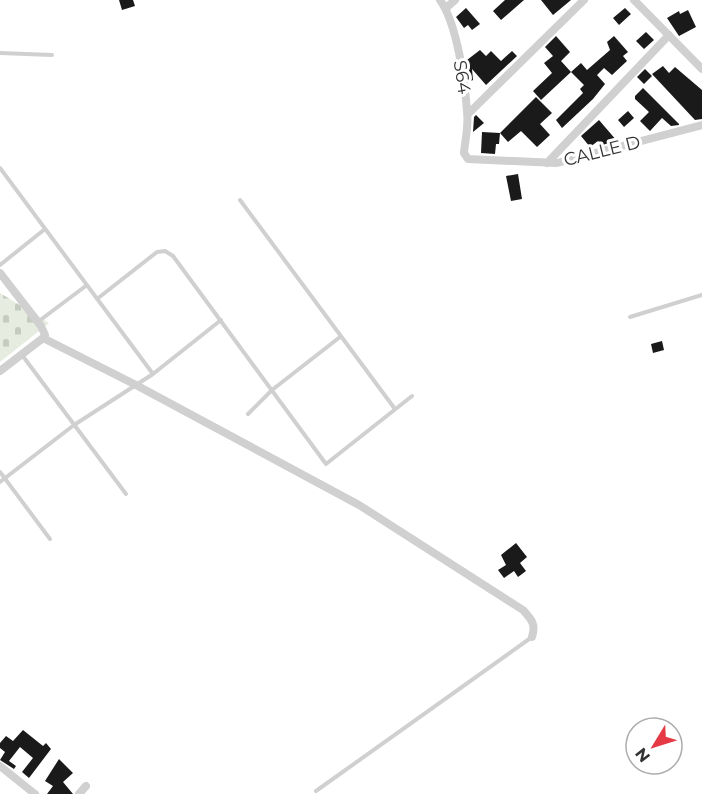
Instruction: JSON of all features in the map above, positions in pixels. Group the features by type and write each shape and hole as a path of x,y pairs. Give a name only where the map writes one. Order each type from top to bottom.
{"street":[{"name":"S64","path":"440,0 446,8 456,39 468,114 466,157"},
{"path":"446,8 455,0"},
{"path":"468,114 584,0"},
{"path":"634,0 702,69"},
{"path":"547,163 669,35"},
{"name":"CALLE D","path":"466,157 480,160 557,163 702,125"},
{"path":"0,273 44,329 45,335 0,371"},
{"path":"43,338 136,385 359,505 523,610 535,627 532,637"},
{"path":"0,766 35,794"},
{"path":"79,794 86,786"}],"lane":[{"path":"0,53 52,55"},
{"path":"0,168 153,374"},
{"path":"240,200 395,409"},
{"path":"0,265 45,229"},
{"path":"97,298 157,252 165,251 173,256 326,464 412,396"},
{"path":"38,322 87,285"},
{"path":"630,317 702,295"},
{"path":"0,482 74,425 153,374 221,320"},
{"path":"248,414 272,390 340,337"},
{"path":"22,354 126,494"},
{"path":"0,472 50,539"},
{"path":"316,791 532,637"}],"green space":[{"path":"0,293 49,323 0,362"}],"building":[{"path":"119,0 133,0 135,6 122,10"},
{"path":"505,0 524,0 501,20 493,11"},
{"path":"541,0 571,0 553,15"},
{"path":"466,8 480,24 472,30 468,25 464,28 456,17"},
{"path":"625,8 631,14 619,25 613,18"},
{"path":"688,10 696,27 679,36 667,18 679,11 680,14"},
{"path":"646,32 654,40 644,49 636,41"},
{"path":"556,36 570,52 561,61 571,72 541,100 533,91 552,73 544,63 553,56 545,47"},
{"path":"614,36 628,52 623,56 627,61 612,75 604,68 597,75 605,84 593,99 562,128 556,120 583,93 580,89 584,85 571,72 581,63 587,70 610,50 607,42"},
{"path":"480,50 486,56 491,51 501,61 512,51 517,56 486,85 472,69 473,80 471,81 467,60"},
{"path":"663,66 669,73 675,67 702,90 702,119 695,120 652,74"},
{"path":"645,69 652,76 644,84 637,77"},
{"path":"643,88 679,125 671,126 662,118 650,131 640,121 649,112 635,99"},
{"path":"536,97 552,113 540,124 550,135 537,147 521,131 508,142 500,133"},
{"path":"628,111 634,118 624,127 618,120"},
{"path":"476,115 484,123 473,132 474,117"},
{"path":"599,120 617,141 602,145 598,141 590,147 581,136"},
{"path":"482,132 500,133 495,154 481,153"},
{"path":"518,174 522,199 511,201 506,176"},
{"path":"662,341 664,350 653,353 651,344"},
{"path":"516,543 527,557 520,563 526,571 518,577 514,571 504,578 498,570 506,565 501,555"},
{"path":"23,730 43,746 46,743 51,749 29,778 22,772 33,758 20,747 9,761 16,766 14,769 0,760 5,752 0,748 0,743 6,736 13,741"},
{"path":"59,759 73,773 63,782 73,794 47,794 53,786 45,781"}]}
